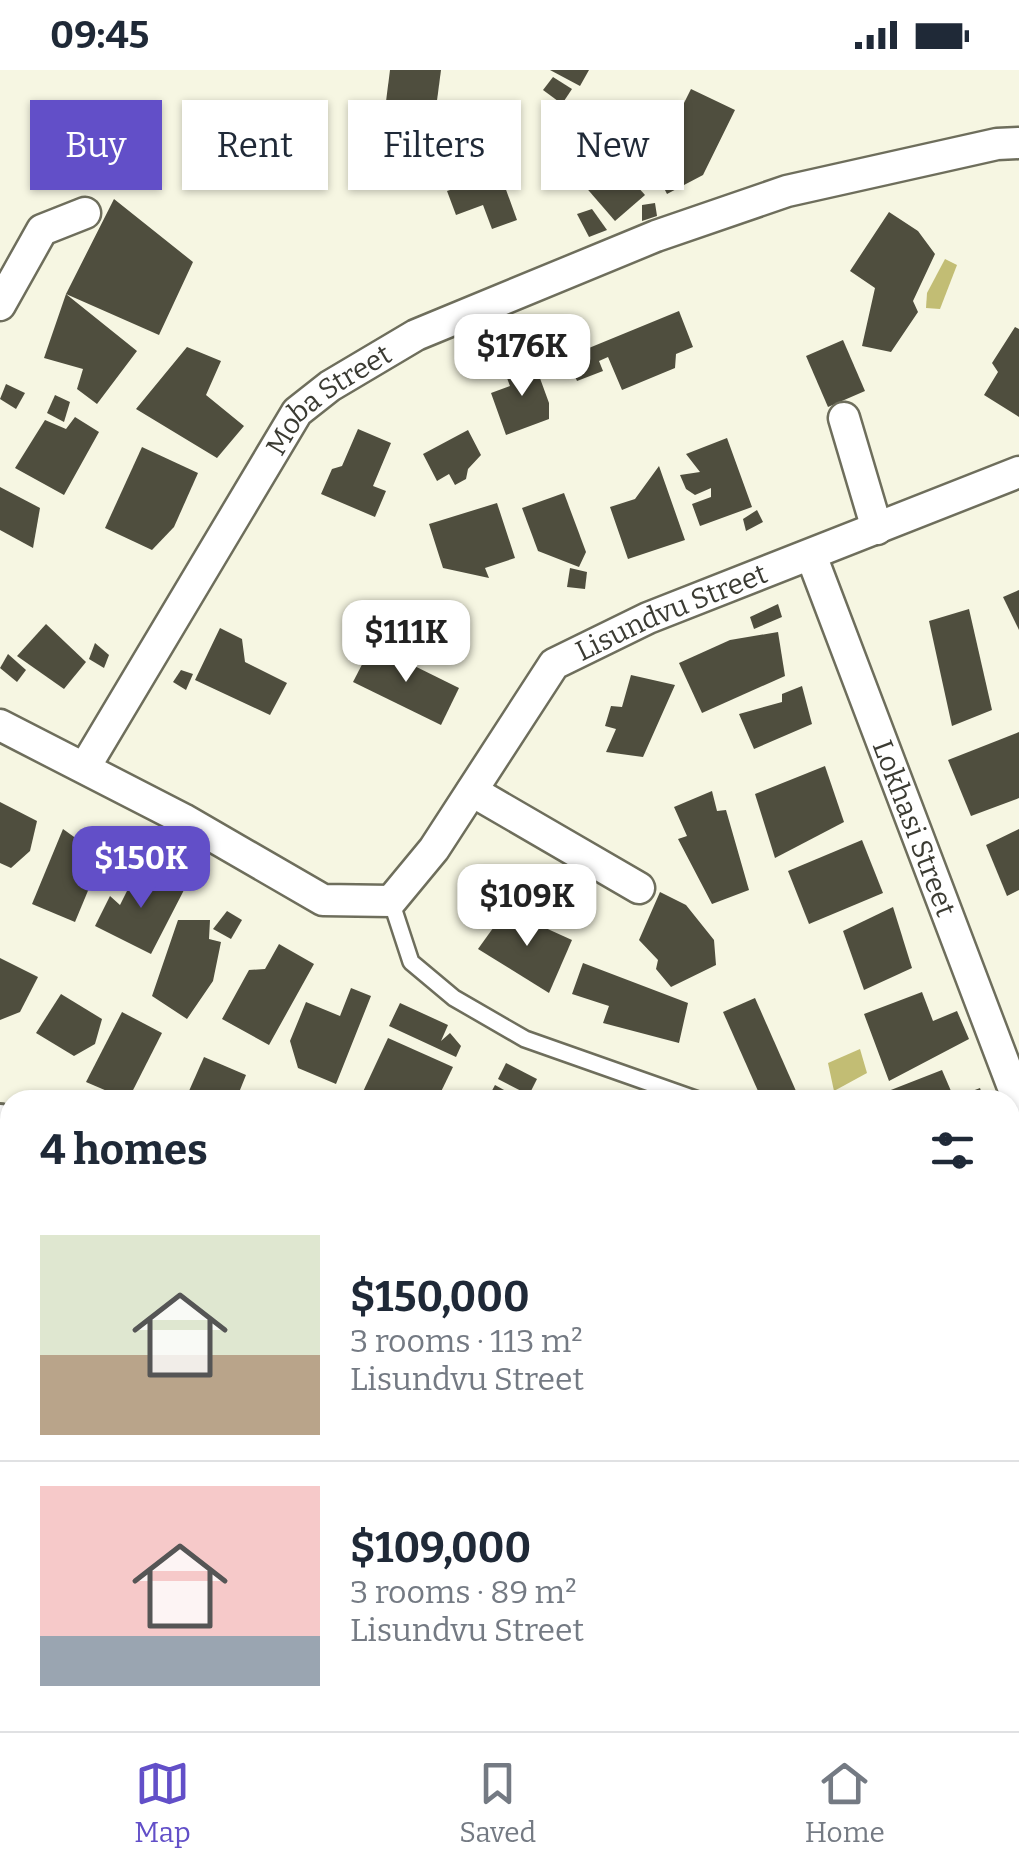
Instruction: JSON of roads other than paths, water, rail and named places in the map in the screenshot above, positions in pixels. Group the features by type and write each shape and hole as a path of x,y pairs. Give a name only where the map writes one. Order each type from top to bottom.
{"street":[{"name":"Moba Street","path":"85,767 297,412 330,386 416,335 656,236 787,190 979,147 1019,143"},
{"path":"0,304 42,230 85,212"},
{"path":"844,418 878,528"},
{"name":"Lisundvu Street","path":"391,901 434,849 554,664 648,618 1019,472"},
{"name":"Lokhasi Street","path":"811,555 1014,1090"},
{"path":"0,724 323,900 391,901"},
{"path":"472,790 639,888"}],"lane":[{"path":"391,901 412,962 454,998 525,1039 670,1090"}]}
